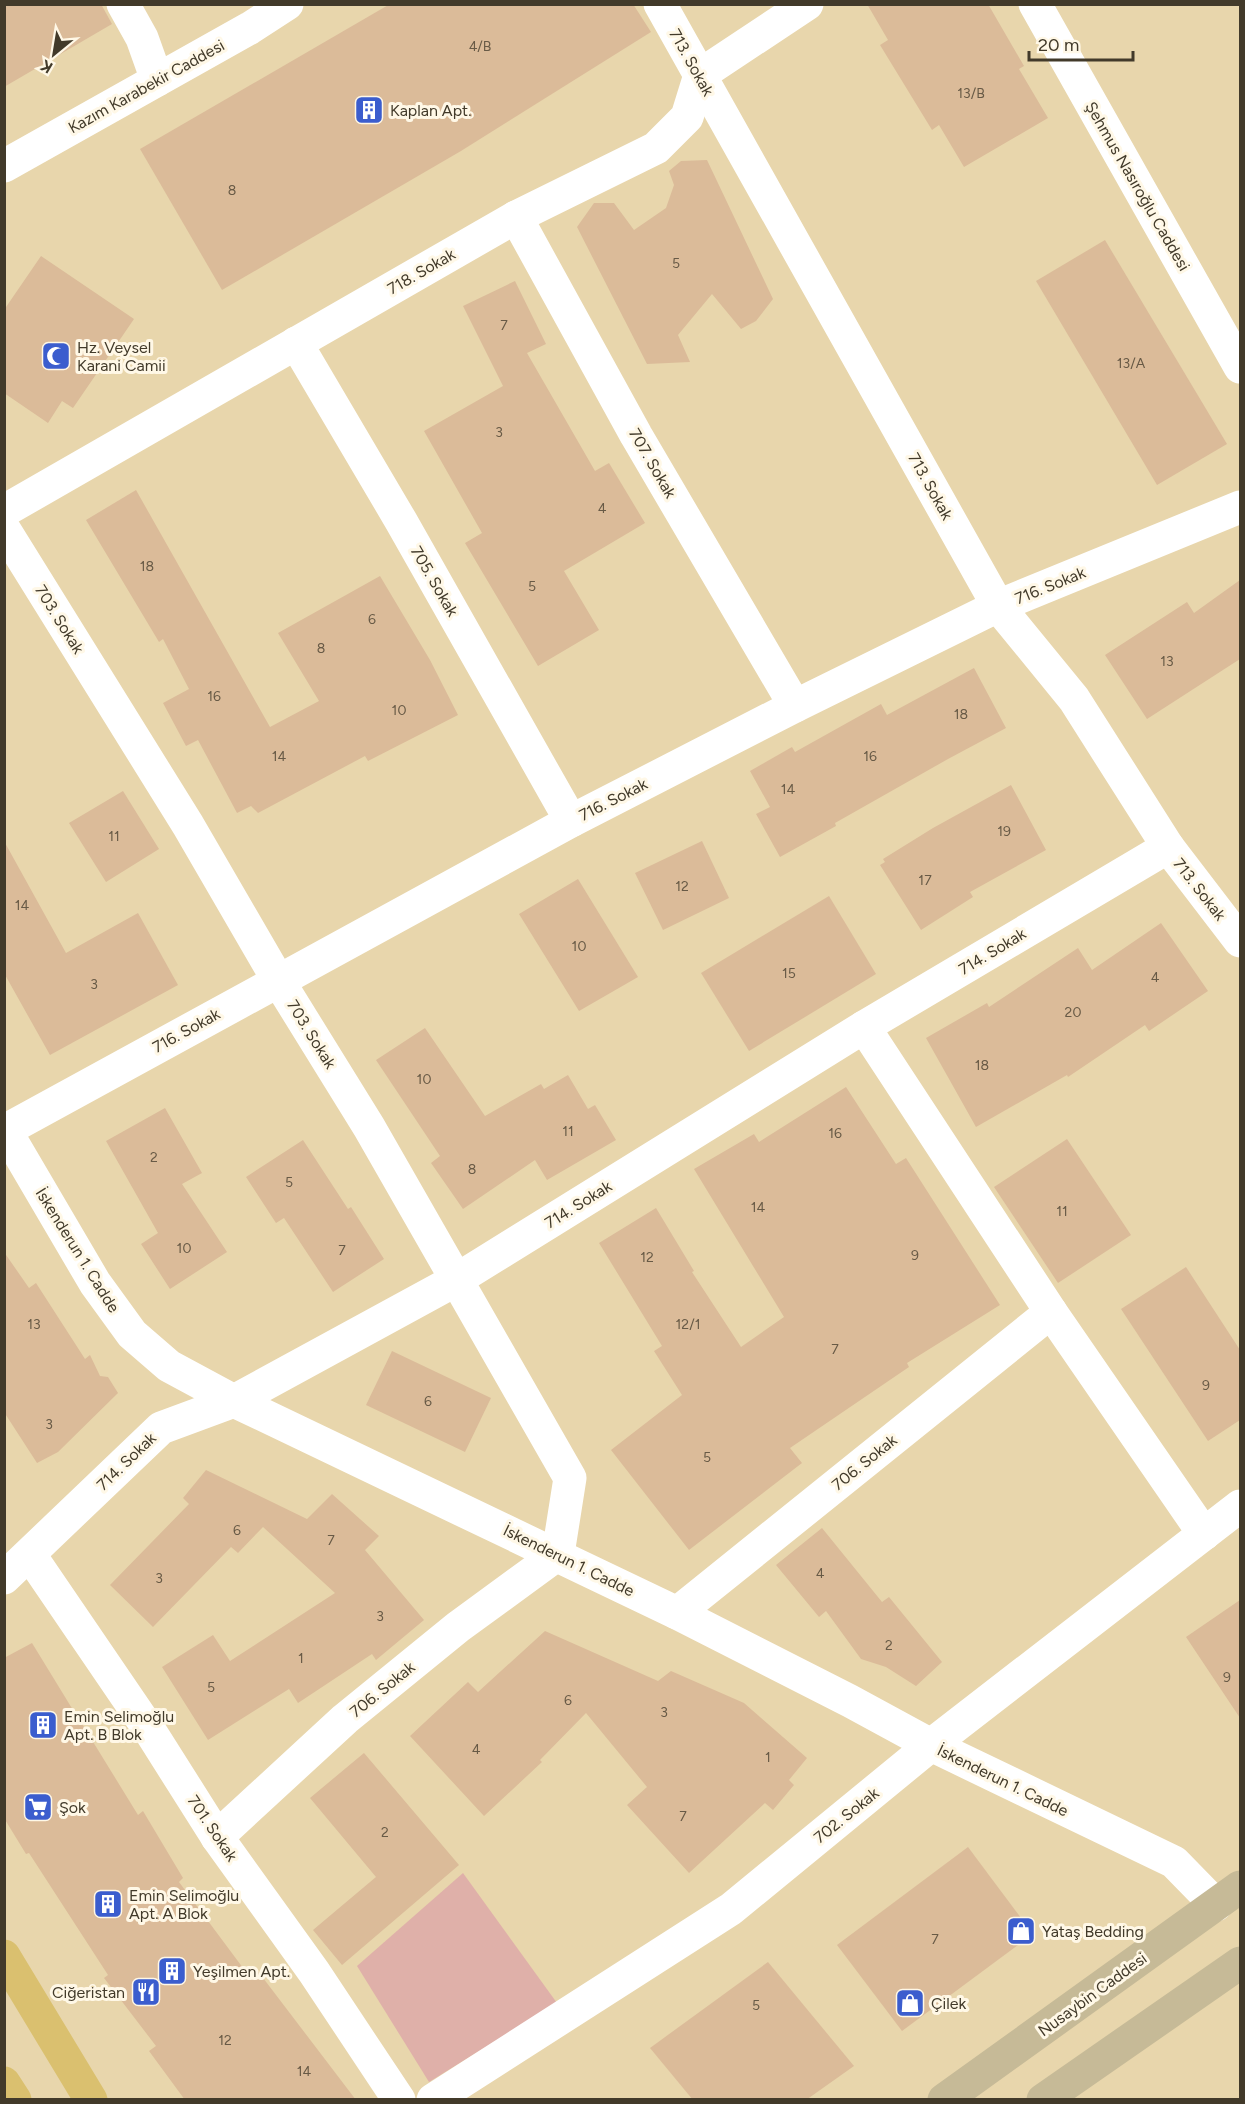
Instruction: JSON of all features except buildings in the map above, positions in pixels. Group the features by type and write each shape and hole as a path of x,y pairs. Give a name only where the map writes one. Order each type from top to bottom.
{"main road":[{"name":"Nusaybin Caddesi","path":"944,2100 1228,1896"},
{"path":"4,1956 92,2100"},
{"path":"1043,2100 1240,1963"},
{"path":"4,2083 15,2100"}],"street":[{"path":"123,4 142,38 157,80"},
{"name":"Kazım Karabekir Caddesi","path":"4,166 250,28 287,4"},
{"name":"713. Sokak","path":"660,4 998,606 1074,699 1168,847 1240,941"},
{"path":"700,75 807,4"},
{"name":"Şehmus Nasıroğlu Caddesi","path":"1035,4 1240,367"},
{"name":"718. Sokak","path":"4,511 516,217 656,148 687,117 700,75"},
{"name":"707. Sokak","path":"516,217 636,435 795,706"},
{"name":"705. Sokak","path":"296,343 407,532 571,821"},
{"name":"716. Sokak","path":"5,1129 571,821 795,706 998,606 1240,507"},
{"name":"703. Sokak","path":"4,530 188,825 278,980 369,1127 570,1478 558,1554"},
{"name":"714. Sokak","path":"4,1578 161,1428 234,1401 456,1280 864,1027 1168,847"},
{"path":"864,1027 1051,1312 1204,1533"},
{"name":"İskenderun 1. Cadde","path":"5,1129 95,1283 132,1334 169,1366 234,1401 677,1612 931,1745 1174,1862 1228,1896"},
{"name":"706. Sokak","path":"677,1612 1051,1312"},
{"name":"702. Sokak","path":"434,2100 730,1909 931,1745 1240,1506"},
{"name":"706. Sokak","path":"217,1837 345,1719 458,1627 558,1554"},
{"name":"701. Sokak","path":"30,1555 150,1731 217,1837 314,1972 399,2100"}],"shaded area":[{"path":"463,1873 557,2003 429,2082 357,1966"}],"place":[{"name":"Kaplan Apt.","path":"369,110"},
{"name":"Hz. Veysel Karani Camii","path":"56,356"},
{"name":"Emin Selimoğlu Apt. B Blok","path":"43,1725"},
{"name":"Şok","path":"38,1807"},
{"name":"Emin Selimoğlu Apt. A Blok","path":"108,1904"},
{"name":"Yataş Bedding","path":"1021,1931"},
{"name":"Yeşilmen Apt.","path":"172,1971"},
{"name":"Ciğeristan","path":"146,1992"},
{"name":"Çilek","path":"910,2003"}]}
